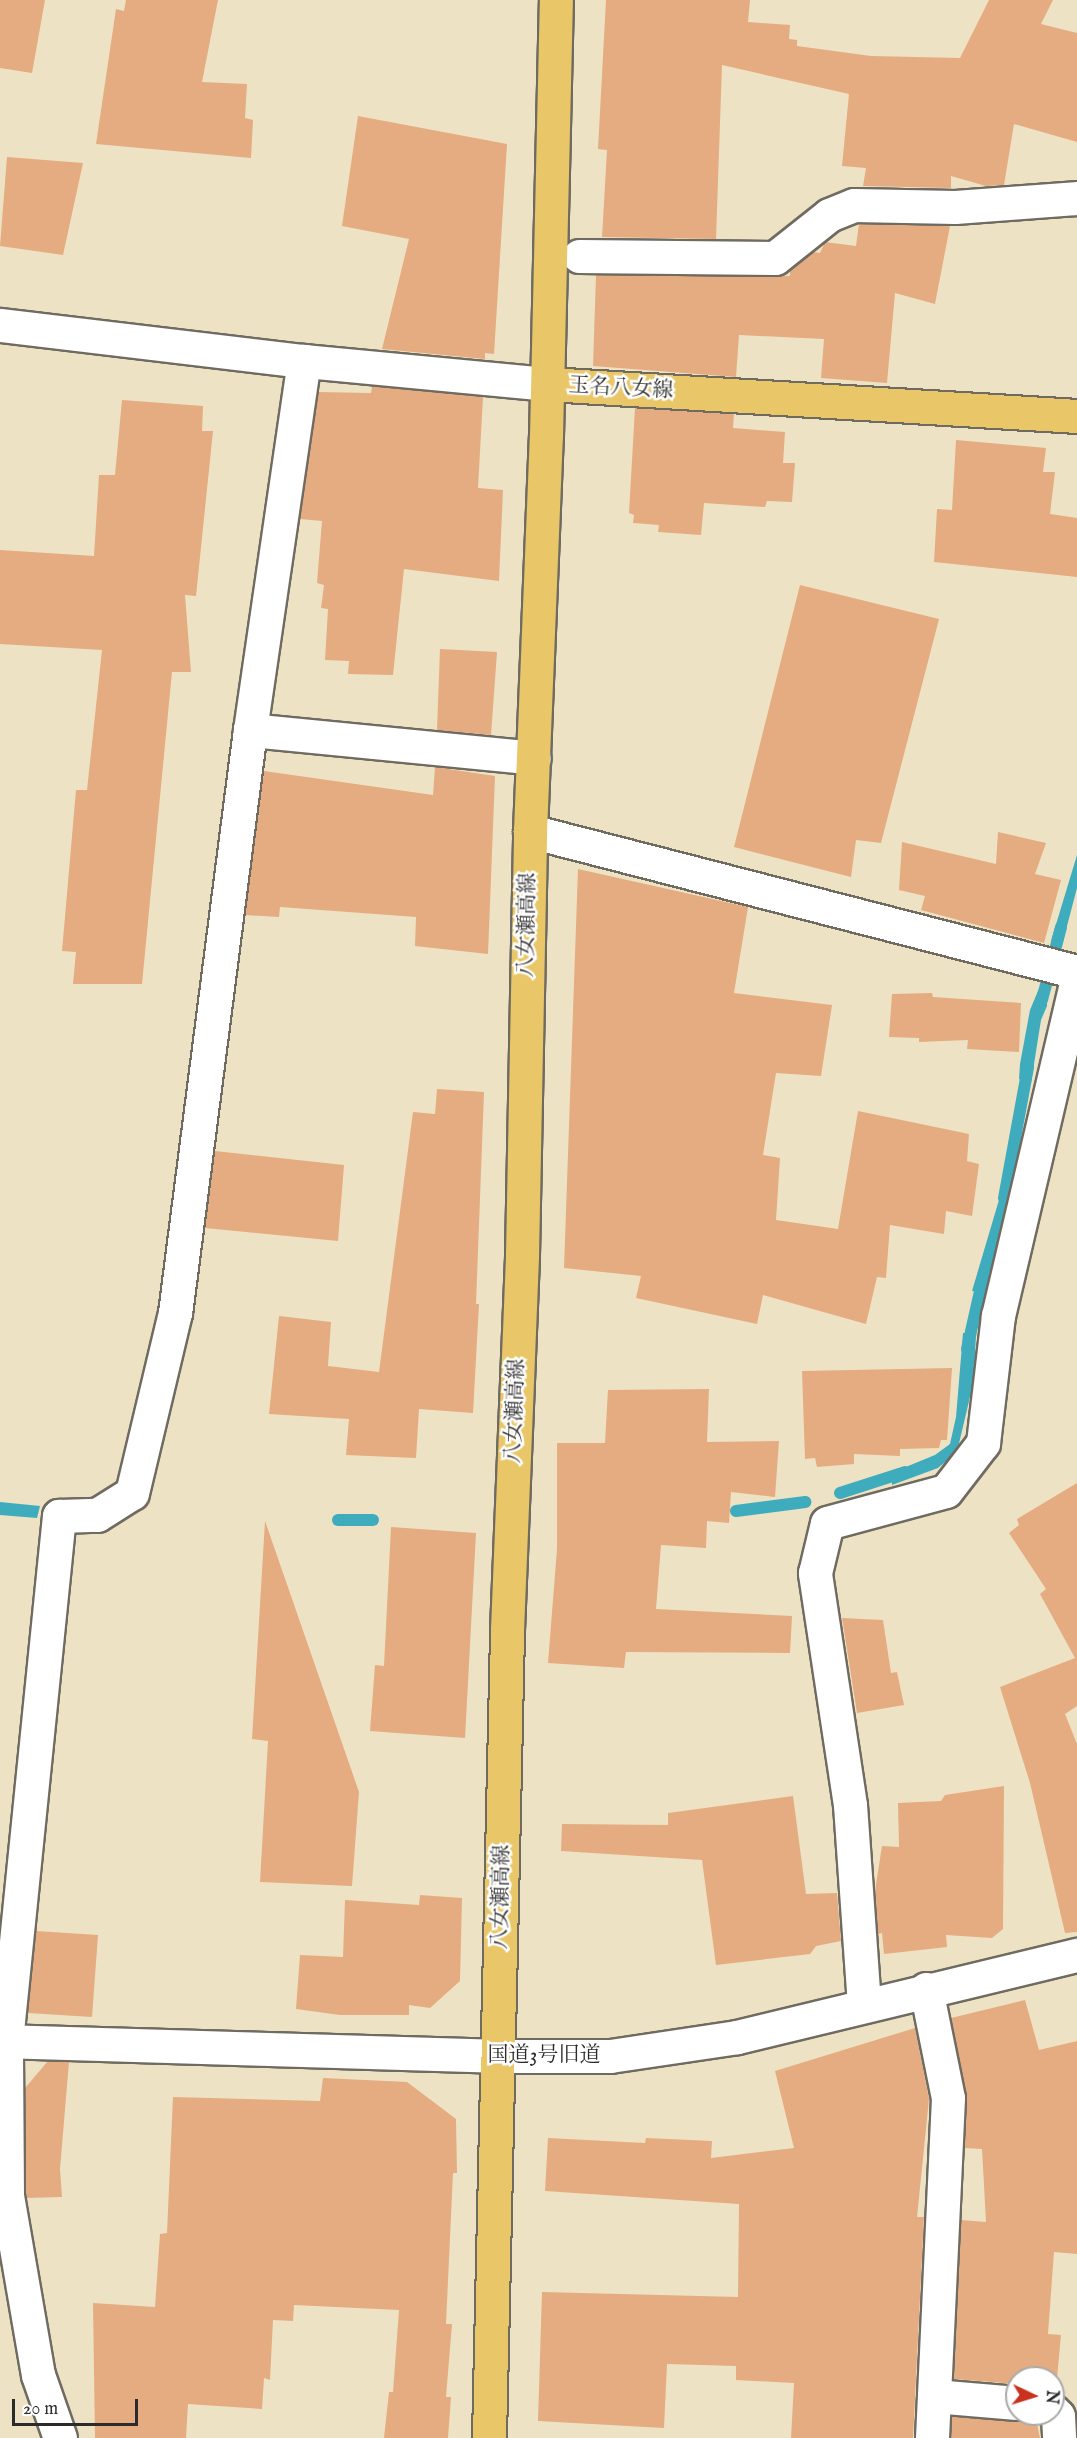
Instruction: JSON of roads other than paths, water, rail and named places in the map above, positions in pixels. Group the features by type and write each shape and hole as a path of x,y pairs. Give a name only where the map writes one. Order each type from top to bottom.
{"main road":[{"name":"玉名八女線","path":"556,0 548,384 1077,416"},
{"name":"八女瀬高線","path":"489,2438 530,831 548,384"}],"street":[{"path":"579,256 775,258 829,215 854,205 955,207 1077,198"},
{"path":"0,325 304,361 548,384"},
{"path":"60,2438 38,2375 7,2196 3,2041 59,1516 97,1515 132,1493 175,1313 250,730 304,361"},
{"path":"250,730 534,758"},
{"path":"530,831 1077,972"},
{"path":"864,2005 850,1805 815,1573 827,1523 946,1491 982,1443 999,1316 1077,980"},
{"name":"国道3号旧道","path":"3,2041 499,2056 610,2056 737,2037 926,1989 1077,1955"},
{"path":"926,1989 948,2098 932,2438"},
{"path":"934,2396 1005,2402"}],"water":[{"path":"1077,855 1077,888 1062,945 1051,941"},
{"path":"1047,985 1047,1006 1041,1020 1031,1083 1019,1079 1020,1064 1030,1010 1040,986"},
{"path":"1004,1183 1015,1187 984,1292 972,1291"},
{"path":"963,1333 976,1333 974,1380 957,1452 938,1468 892,1485 891,1473 935,1455 950,1444 956,1417"},
{"path":"0,1502 40,1506 37,1518 0,1515"}],"waterway":[{"path":"1042,1000 1061,927"},
{"path":"1004,1198 1028,1067"},
{"path":"967,1349 983,1278"},
{"path":"840,1493 905,1472"},
{"path":"736,1511 805,1502"},
{"path":"338,1520 373,1520"}]}
